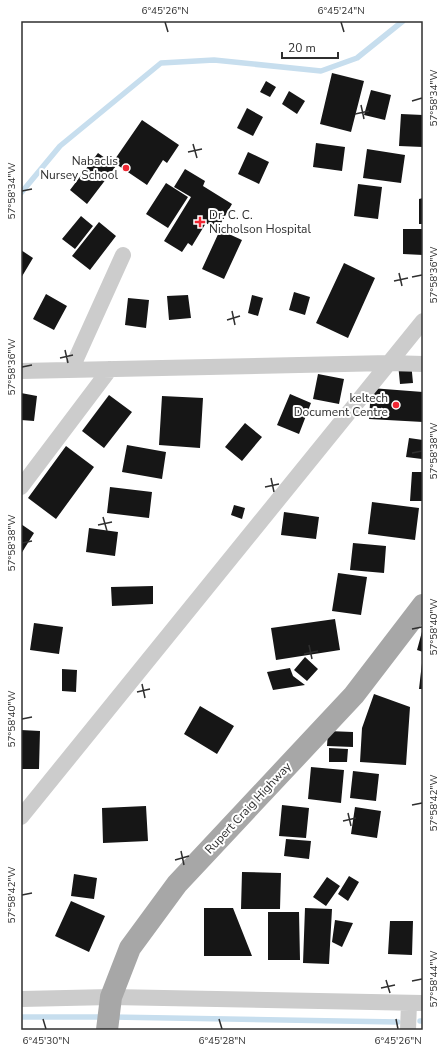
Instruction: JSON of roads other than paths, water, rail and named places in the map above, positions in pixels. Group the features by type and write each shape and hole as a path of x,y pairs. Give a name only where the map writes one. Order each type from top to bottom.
{"main road":[{"name":"Rupert Craig Highway","path":"107,1030 112,997 130,948 177,884 354,695 423,604"}],"street":[{"path":"71,370 123,255"},
{"path":"21,817 390,363 423,320"},
{"path":"21,371 390,363 423,364"},
{"path":"21,487 110,368"},
{"path":"21,999 112,997 416,1003 408,1030"}],"waterway":[{"path":"21,193 60,146 161,63 214,60 321,71 357,58 403,21"},
{"path":"21,1017 104,1017"},
{"path":"112,1017 398,1022"}],"place":[{"name":"Nabaclis Nursey School","path":"126,168"},
{"name":"Dr. C. C. Nicholson Hospital","path":"200,222"},
{"name":"keltech Document Centre","path":"396,405"}]}
